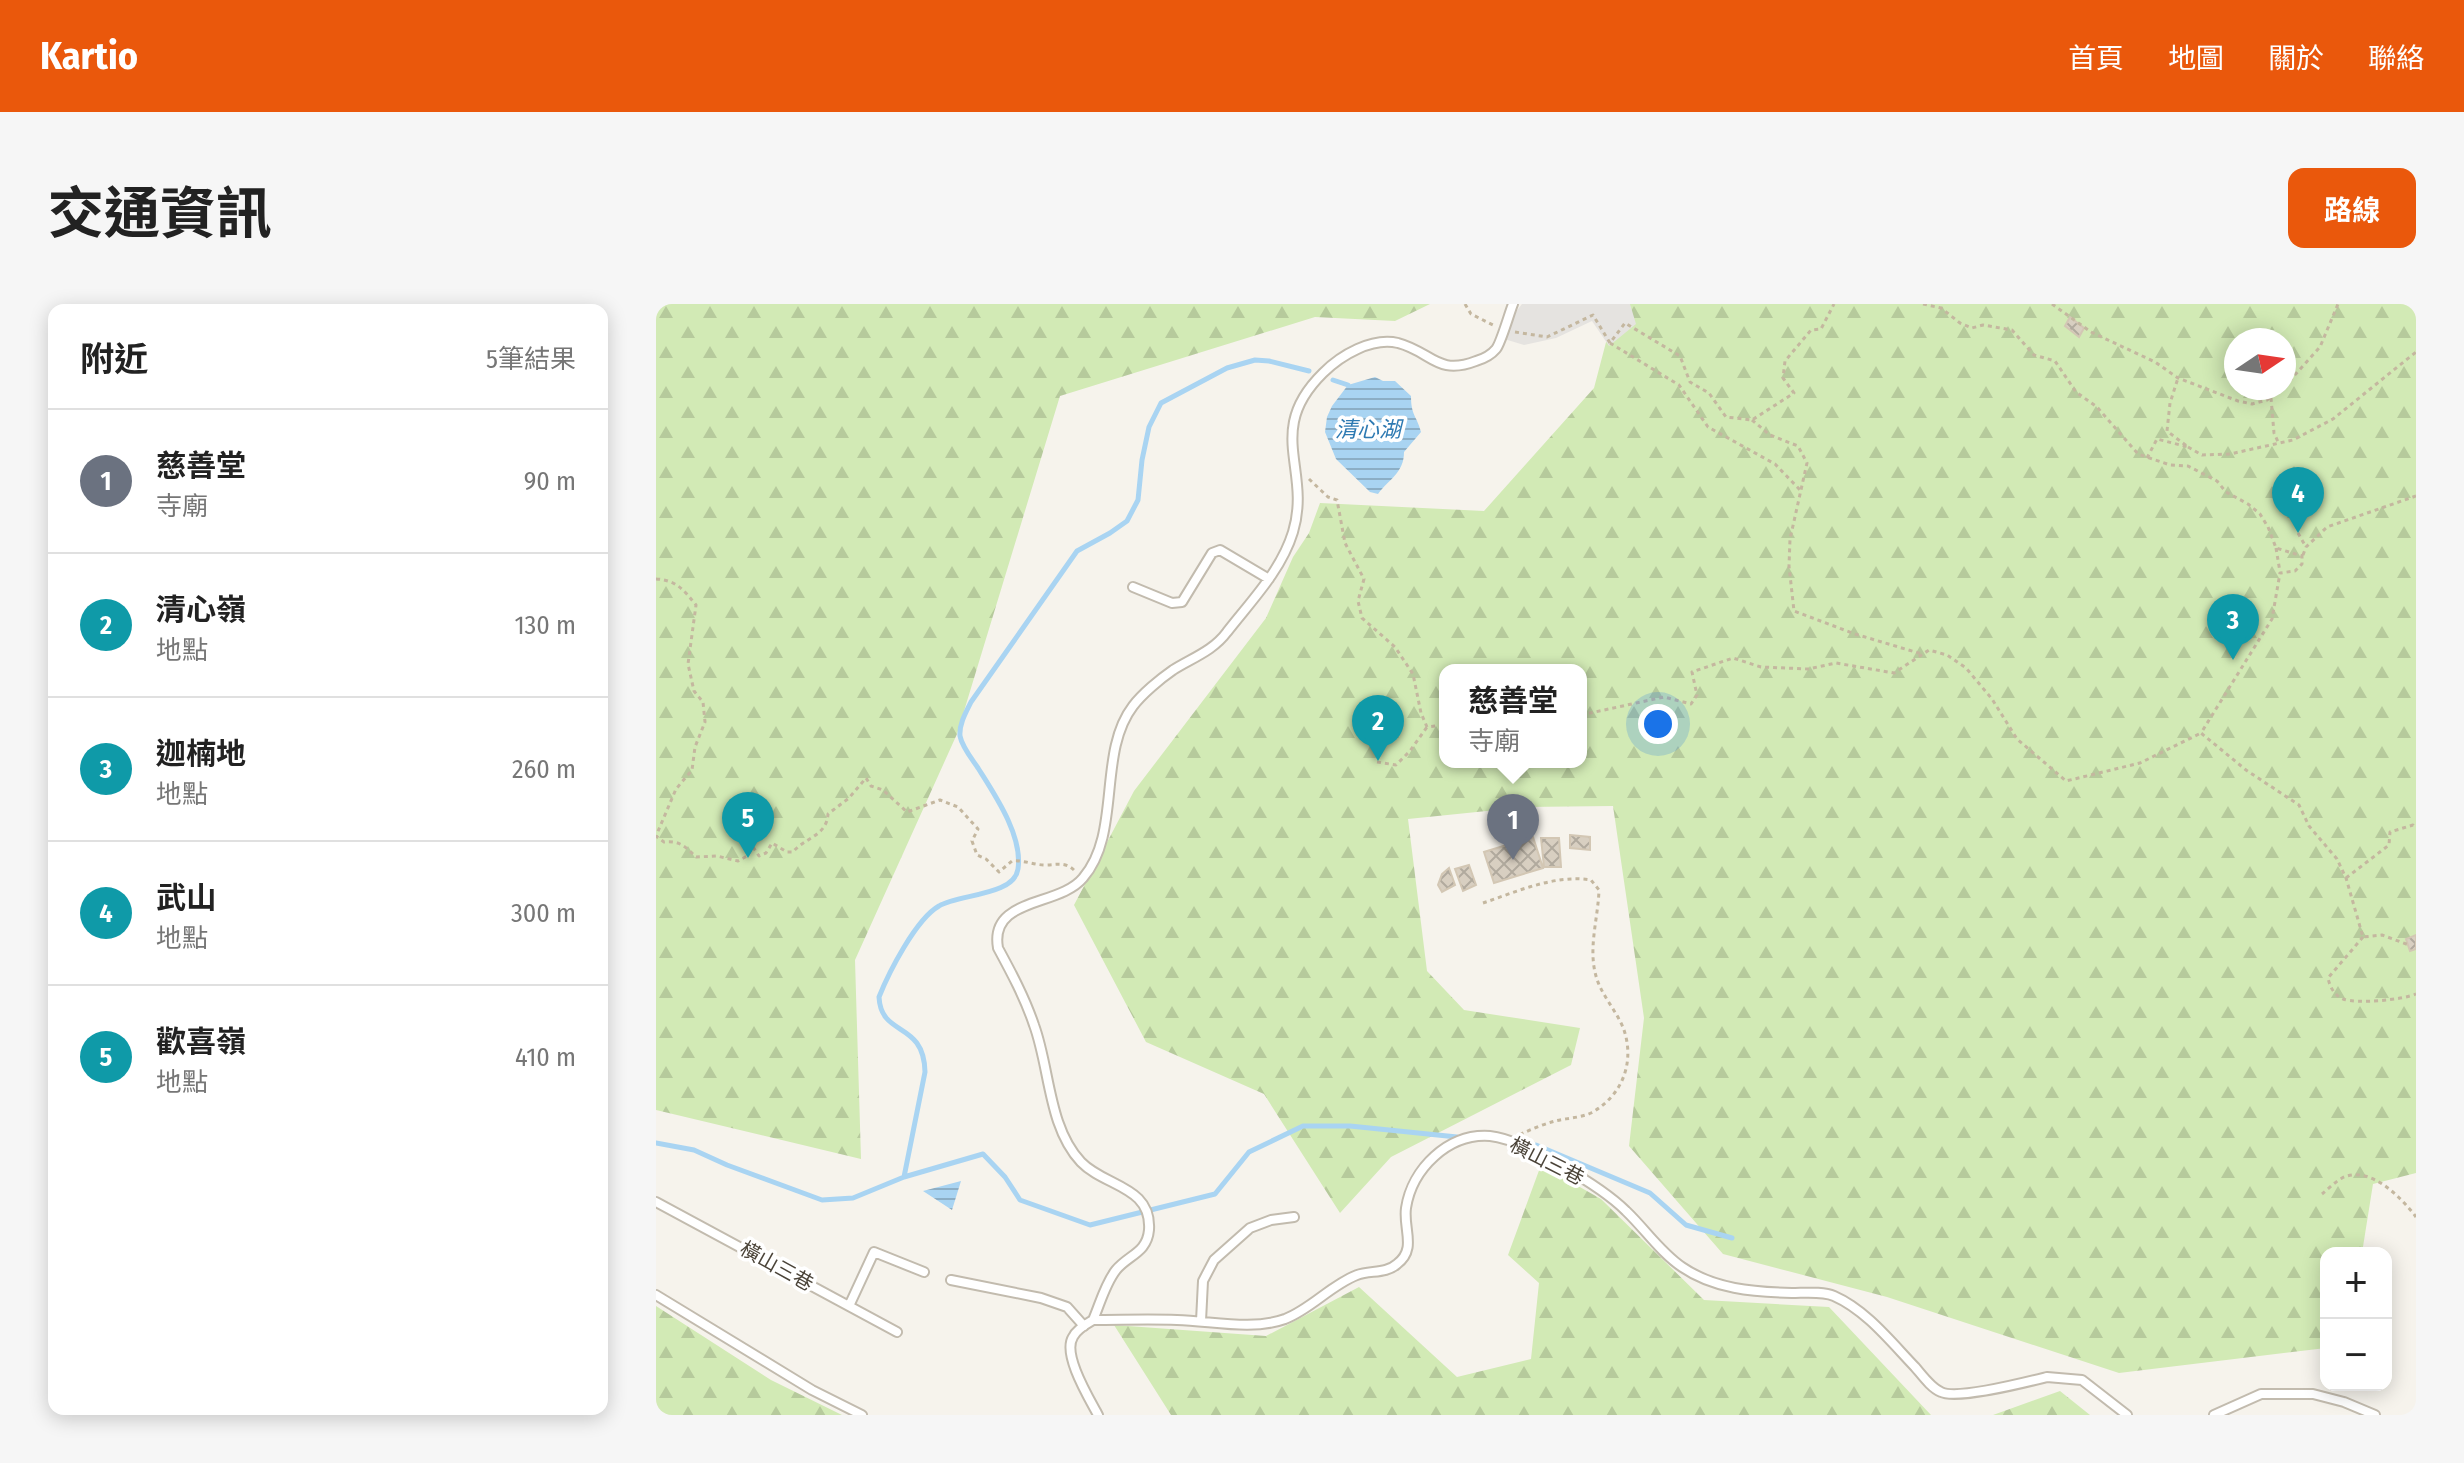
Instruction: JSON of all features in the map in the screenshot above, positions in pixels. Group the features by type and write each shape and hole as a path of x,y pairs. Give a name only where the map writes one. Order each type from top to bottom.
{"lane":[{"path":"1098,1415 1069,1350 1073,1336 1093,1320 1115,1271 1143,1249 1149,1233 1148,1215 1143,1201 1086,1167 1068,1144 1057,1115 1034,1024 998,948 996,934 1012,911 1059,894 1083,879 1100,846 1119,732 1133,706 1170,672 1207,652 1226,634 1285,555 1294,529 1297,496 1290,431 1299,401 1339,359 1379,342 1399,343 1437,365 1457,368 1487,357 1498,347 1513,304"},
{"path":"1133,587 1172,603 1182,602 1212,553 1220,550 1269,579"},
{"name":"橫山三巷","path":"1093,1320 1257,1325 1283,1320 1358,1274 1388,1270 1399,1263 1409,1248 1406,1212 1410,1190 1434,1155 1450,1144 1487,1136 1505,1139 1602,1190 1627,1211 1679,1265 1700,1278 1721,1286 1768,1293 1832,1294 1870,1320 1940,1392 1959,1396 2058,1377 2082,1380 2127,1415"},
{"name":"橫山三巷","path":"656,1202 897,1332"},
{"path":"1201,1321 1203,1281 1214,1260 1250,1228 1271,1220 1294,1217"},
{"path":"849,1306 874,1252 924,1272"},
{"path":"951,1280 1041,1298 1067,1307 1084,1326"},
{"path":"656,1295 812,1390 862,1415"},
{"path":"2214,1415 2261,1394 2313,1394 2375,1415"}],"path":[{"path":"1465,304 1471,314 1502,330 1547,337 1593,315 1610,343 1679,385 1708,427 1775,464 1802,492"},
{"path":"1752,420 1794,393 1783,378 1785,361 1811,330 1821,329 1834,304"},
{"path":"1587,714 1664,697 1691,704 1697,695 1692,672 1733,658 1761,667 1808,669 1836,663 1894,673 1929,650 1947,655 1966,668 1992,699 2017,739 2066,781 2140,763 2201,733 2272,619 2280,573 2276,548 2260,514 2226,492 2217,481 2188,466 2170,465 2138,454 2097,407 2076,392 2055,361 2034,355 2012,330 1983,325 1972,328 1941,308 1923,304"},
{"path":"2052,304 2091,332 2155,362 2178,378 2224,396"},
{"path":"2296,374 2320,347 2338,304"},
{"path":"1610,343 1625,323 1680,356 1690,382 1709,393 1726,417 1752,420 1770,435 1798,446 1807,463 1790,539 1789,566 1794,611 1922,654"},
{"path":"2178,378 2170,403 2167,431 2202,455 2230,454 2293,440 2333,419 2416,352"},
{"path":"2235,400 2252,404 2265,400"},
{"path":"2271,400 2274,433 2279,444"},
{"path":"2147,458 2157,439 2188,447"},
{"path":"1295,465 1328,497 1337,500 1345,543 1364,579 1358,601 1362,618 1395,647 1413,674 1427,727"},
{"path":"2280,573 2295,571 2302,564 2306,547 2327,527 2416,496"},
{"path":"2298,533 2306,547"},
{"path":"2276,548 2302,556"},
{"path":"656,579 680,586 696,605 688,664 694,691 703,702 705,722 695,747 692,770 676,789 656,836 664,842 674,840 696,857 717,856 738,861 747,856 753,847 759,856 766,853 772,843 793,852 799,844 817,836 827,822 828,814 849,798 866,778 871,786 883,790 907,812 940,800 958,807 978,829 972,841 977,855 999,872 1012,861 1029,860 1044,865 1069,865 1083,879"},
{"path":"1377,762 1396,765 1427,727 1439,726"},
{"path":"2201,733 2246,770 2299,805 2309,826 2337,859 2346,878 2363,937"},
{"path":"2346,878 2389,845 2390,832 2413,825 2416,828"},
{"path":"1483,903 1570,878 1591,880 1599,890 1593,938 1596,978 1623,1027 1628,1043 1629,1066 1619,1087 1607,1102 1588,1114 1554,1121 1505,1139"},
{"path":"2409,945 2382,935 2363,937 2328,978 2331,989 2344,999 2370,1000 2416,994"},
{"path":"2322,1194 2344,1177 2360,1176 2386,1185 2402,1198 2416,1217"}],"green space":[{"path":"656,304 1430,304 1395,321 1315,317 1060,396 957,734 855,960 861,1159 656,1110"},
{"path":"1616,304 2416,304 2416,1173 2373,1184 2363,1247 2320,1247 2320,1349 2119,1373 1887,1297 1723,1254 1629,1146 1644,1018 1613,806 1526,807 1408,819 1427,971 1464,1010 1580,1028 1571,1065 1391,1157 1340,1213 1264,1094 1146,1042 1074,905 1134,791 1266,618 1293,557 1309,533 1320,503 1484,511 1594,388"},
{"path":"1541,1165 1601,1199 1704,1300 1829,1307 1931,1415 1171,1415 1114,1325 1266,1336 1359,1287 1457,1377 1531,1359 1539,1283 1508,1255"},
{"path":"656,1306 771,1380 842,1415 656,1415"},
{"path":"2060,1391 2090,1415 1993,1415"}],"shaded area":[{"path":"1522,304 1630,304 1636,324 1609,346 1592,321 1556,338 1524,345 1501,338 1502,330"}],"water":[{"name":"清心湖","path":"1375,377 1395,381 1411,396 1421,432 1404,452 1399,471 1378,494 1370,492 1336,459 1325,432 1332,406 1348,385"},
{"path":"961,1181 952,1210 923,1191"}],"building":[{"path":"2070,317 2084,328 2079,337 2065,326"},
{"path":"1570,835 1590,837 1590,850 1570,848"},
{"path":"1533,837 1543,868 1494,883 1484,852"},
{"path":"1541,838 1559,838 1561,867 1544,867"},
{"path":"1469,865 1476,885 1463,891 1455,869"},
{"path":"1449,868 1455,885 1442,892 1438,885 1442,874"},
{"path":"2416,935 2416,949 2410,951 2406,939"}],"waterway":[{"path":"904,1177 925,1072 923,1056 911,1036 887,1019 879,997 904,947 930,913 948,902 1007,884 1018,869 1016,843 1006,816 961,740 961,727 971,702 1077,551 1127,521 1138,500 1149,427 1161,403 1227,368 1255,360 1309,371"},
{"path":"1333,380 1348,385"},
{"path":"656,1143 694,1150 822,1200 853,1198 904,1177 983,1154 1005,1177 1020,1200 1090,1225 1215,1194 1249,1152 1303,1126 1350,1126 1457,1137"},
{"path":"1536,1145 1650,1193 1686,1225 1732,1238"}],"place":[{"name":"武山","path":"2298,533"},
{"name":"迦楠地","path":"2233,660"},
{"name":"清心嶺","path":"1378,761"},
{"name":"歡喜嶺","path":"748,858"},
{"name":"慈善堂","path":"1513,860"}]}
